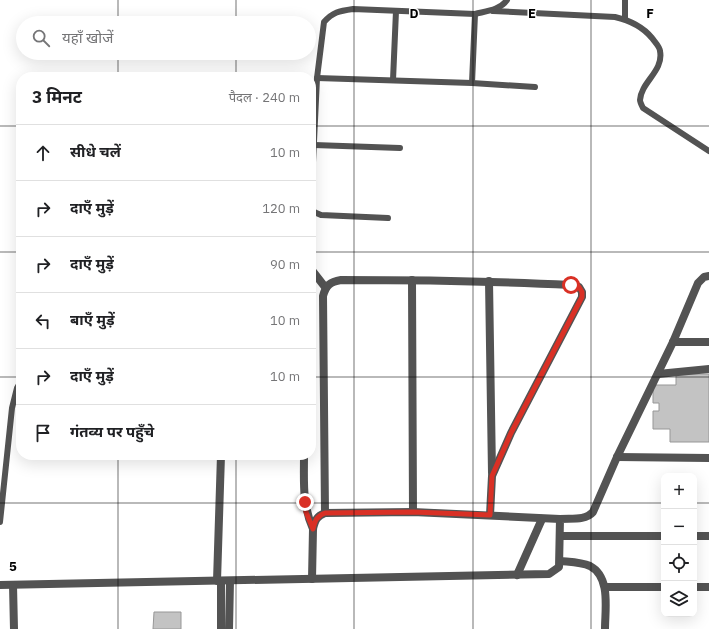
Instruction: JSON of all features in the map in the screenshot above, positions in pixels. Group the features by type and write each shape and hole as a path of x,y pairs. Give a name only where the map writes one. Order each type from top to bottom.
{"street":[{"path":"316,275 325,287"},
{"path":"312,579 313,529 315,521 319,516 325,513 413,512 560,519 585,518 590,516 673,342 698,283 704,277 709,276"},
{"path":"325,513 322,296 325,287 332,282 341,280 489,281 571,285 579,287 582,292 582,297 511,433 492,476"},
{"path":"412,280 413,512"},
{"path":"489,281 492,476 490,515"},
{"path":"673,342 709,342"},
{"path":"658,374 709,369"},
{"path":"617,457 709,458"},
{"path":"221,460 219,581 221,629"},
{"path":"304,460 306,512 313,529"},
{"path":"517,575 542,518"},
{"path":"0,585 549,574 559,567 560,519"},
{"path":"560,536 661,536"},
{"path":"697,536 709,536"},
{"path":"560,561 584,564 591,567 602,579 605,587 605,629"},
{"path":"229,629 230,581"},
{"path":"13,585 14,629"},
{"path":"605,587 661,587"},
{"path":"697,587 709,587"}],"lane":[{"path":"316,100 322,32 324,22 330,15 340,11 353,9 475,14 503,6 507,0"},
{"path":"625,0 625,19"},
{"path":"492,10 615,17 625,19 641,28 651,36 660,50 660,58 657,69 644,89 640,100 643,108 709,151"},
{"path":"393,80 396,11"},
{"path":"472,83 475,14"},
{"path":"317,78 472,83 536,87"},
{"path":"316,145 400,148"},
{"path":"316,213 321,216 388,218"},
{"path":"0,522 12,408 16,392"}],"building":[{"path":"676,374 709,374 709,442 670,442 670,429 653,429 653,411 659,411 659,403 653,403 653,385 676,385"},
{"path":"154,612 181,612 181,629 153,629"}],"route":[{"path":"305,502 306,512 313,529 315,521 319,516 325,513 413,512 490,515 492,476 511,433 582,297 582,292 579,287 571,285"}]}
